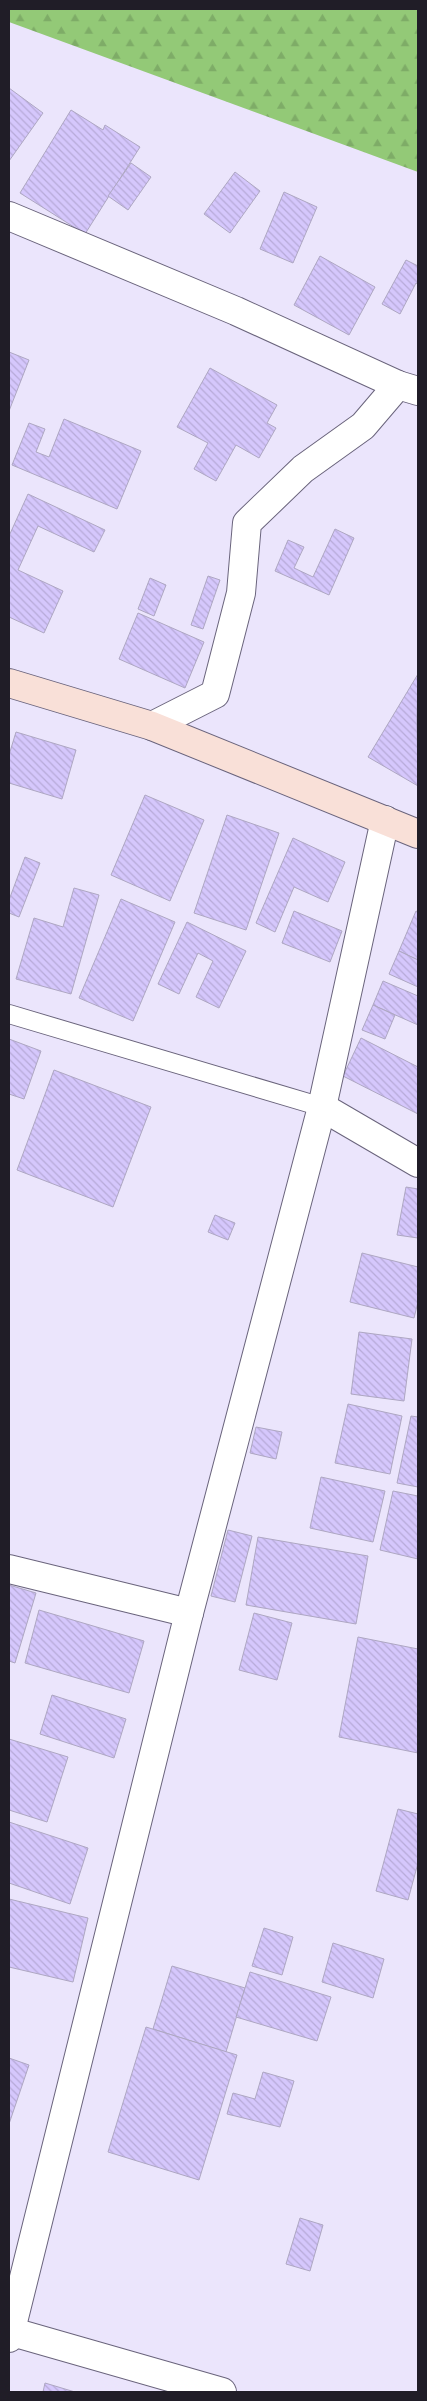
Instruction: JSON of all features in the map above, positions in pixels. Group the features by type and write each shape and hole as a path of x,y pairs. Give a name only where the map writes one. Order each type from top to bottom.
{"street":[{"path":"9,216 236,312 408,388 363,426 302,469 247,523 241,593 215,694 152,726"},
{"path":"9,683 152,726 418,834"},
{"path":"222,2392 9,2333 189,1613 322,1107 385,820"},
{"path":"322,1107 418,1163"},
{"path":"9,1569 189,1613"}],"lane":[{"path":"9,1014 322,1107"}],"green space":[{"path":"9,9 418,9 418,172 9,22"}],"building":[{"path":"9,88 43,113 9,161"},
{"path":"71,110 103,130 105,125 140,147 85,234 20,193"},
{"path":"131,163 151,177 128,210 108,196"},
{"path":"235,172 260,191 230,233 204,214"},
{"path":"284,192 317,207 293,263 260,249"},
{"path":"320,256 375,287 349,335 294,305"},
{"path":"406,260 418,266 418,284 416,283 400,314 382,304"},
{"path":"9,352 29,360 9,411"},
{"path":"210,368 277,405 267,423 276,428 259,458 236,445 216,481 194,469 208,443 177,427"},
{"path":"64,419 141,451 117,509 12,465 29,423 45,429 36,452 49,457"},
{"path":"28,494 105,530 94,552 38,526 18,570 63,591 44,633 9,617 9,536"},
{"path":"335,529 354,538 329,595 275,571 288,540 304,547 294,568 313,577"},
{"path":"208,576 220,580 203,629 191,625"},
{"path":"150,578 166,585 154,616 138,609"},
{"path":"138,613 204,642 185,688 119,659"},
{"path":"418,674 417,720 418,786 368,757"},
{"path":"16,732 76,750 62,799 9,783 9,755"},
{"path":"145,795 204,820 170,901 111,875"},
{"path":"227,815 279,833 246,930 194,913"},
{"path":"293,838 345,862 328,902 294,887 275,932 256,923"},
{"path":"25,857 40,863 19,917 9,913 9,900"},
{"path":"74,888 99,895 71,994 16,979 34,918 63,927"},
{"path":"121,899 175,922 133,1021 79,998"},
{"path":"294,911 342,931 330,962 282,943"},
{"path":"416,911 418,912 418,960 399,951"},
{"path":"187,922 246,951 219,1008 196,997 213,961 198,953 179,994 158,984"},
{"path":"399,951 418,960 418,987 389,974"},
{"path":"383,981 418,996 418,1025 373,1005"},
{"path":"373,1005 395,1015 385,1039 362,1030"},
{"path":"361,1038 418,1067 418,1114 343,1076"},
{"path":"9,1039 41,1051 24,1099 9,1094"},
{"path":"54,1070 151,1107 113,1207 17,1170"},
{"path":"406,1187 418,1189 418,1238 397,1235"},
{"path":"215,1215 235,1223 228,1240 208,1232"},
{"path":"362,1253 418,1267 418,1302 414,1318 350,1302"},
{"path":"359,1332 412,1339 404,1401 351,1394"},
{"path":"348,1404 402,1416 390,1474 335,1463"},
{"path":"411,1416 418,1417 418,1487 397,1483"},
{"path":"256,1427 282,1432 276,1459 250,1453"},
{"path":"321,1477 385,1491 373,1542 310,1528"},
{"path":"393,1491 418,1496 418,1559 380,1550"},
{"path":"228,1530 252,1536 235,1602 211,1596"},
{"path":"258,1537 368,1556 356,1624 246,1605"},
{"path":"9,1585 36,1593 15,1663 9,1661"},
{"path":"39,1610 144,1641 129,1693 25,1663"},
{"path":"254,1613 292,1623 277,1680 239,1670"},
{"path":"358,1637 418,1649 418,1753 339,1737"},
{"path":"52,1695 126,1719 114,1758 40,1734"},
{"path":"9,1739 68,1757 47,1822 9,1810"},
{"path":"398,1809 418,1814 418,1863 408,1900 376,1891"},
{"path":"9,1822 88,1848 70,1904 9,1883"},
{"path":"9,1899 88,1918 73,1982 9,1967"},
{"path":"264,1928 293,1937 282,1975 252,1966"},
{"path":"333,1943 384,1959 373,1998 322,1982"},
{"path":"172,1966 245,1988 226,2052 153,2029"},
{"path":"250,1972 331,1997 317,2041 236,2017"},
{"path":"146,2027 237,2055 199,2180 108,2152"},
{"path":"9,2058 29,2065 9,2124"},
{"path":"263,2072 294,2081 280,2127 227,2114 233,2093 255,2099"},
{"path":"300,2218 323,2225 310,2271 286,2264"},
{"path":"45,2383 75,2392 43,2392"}]}
